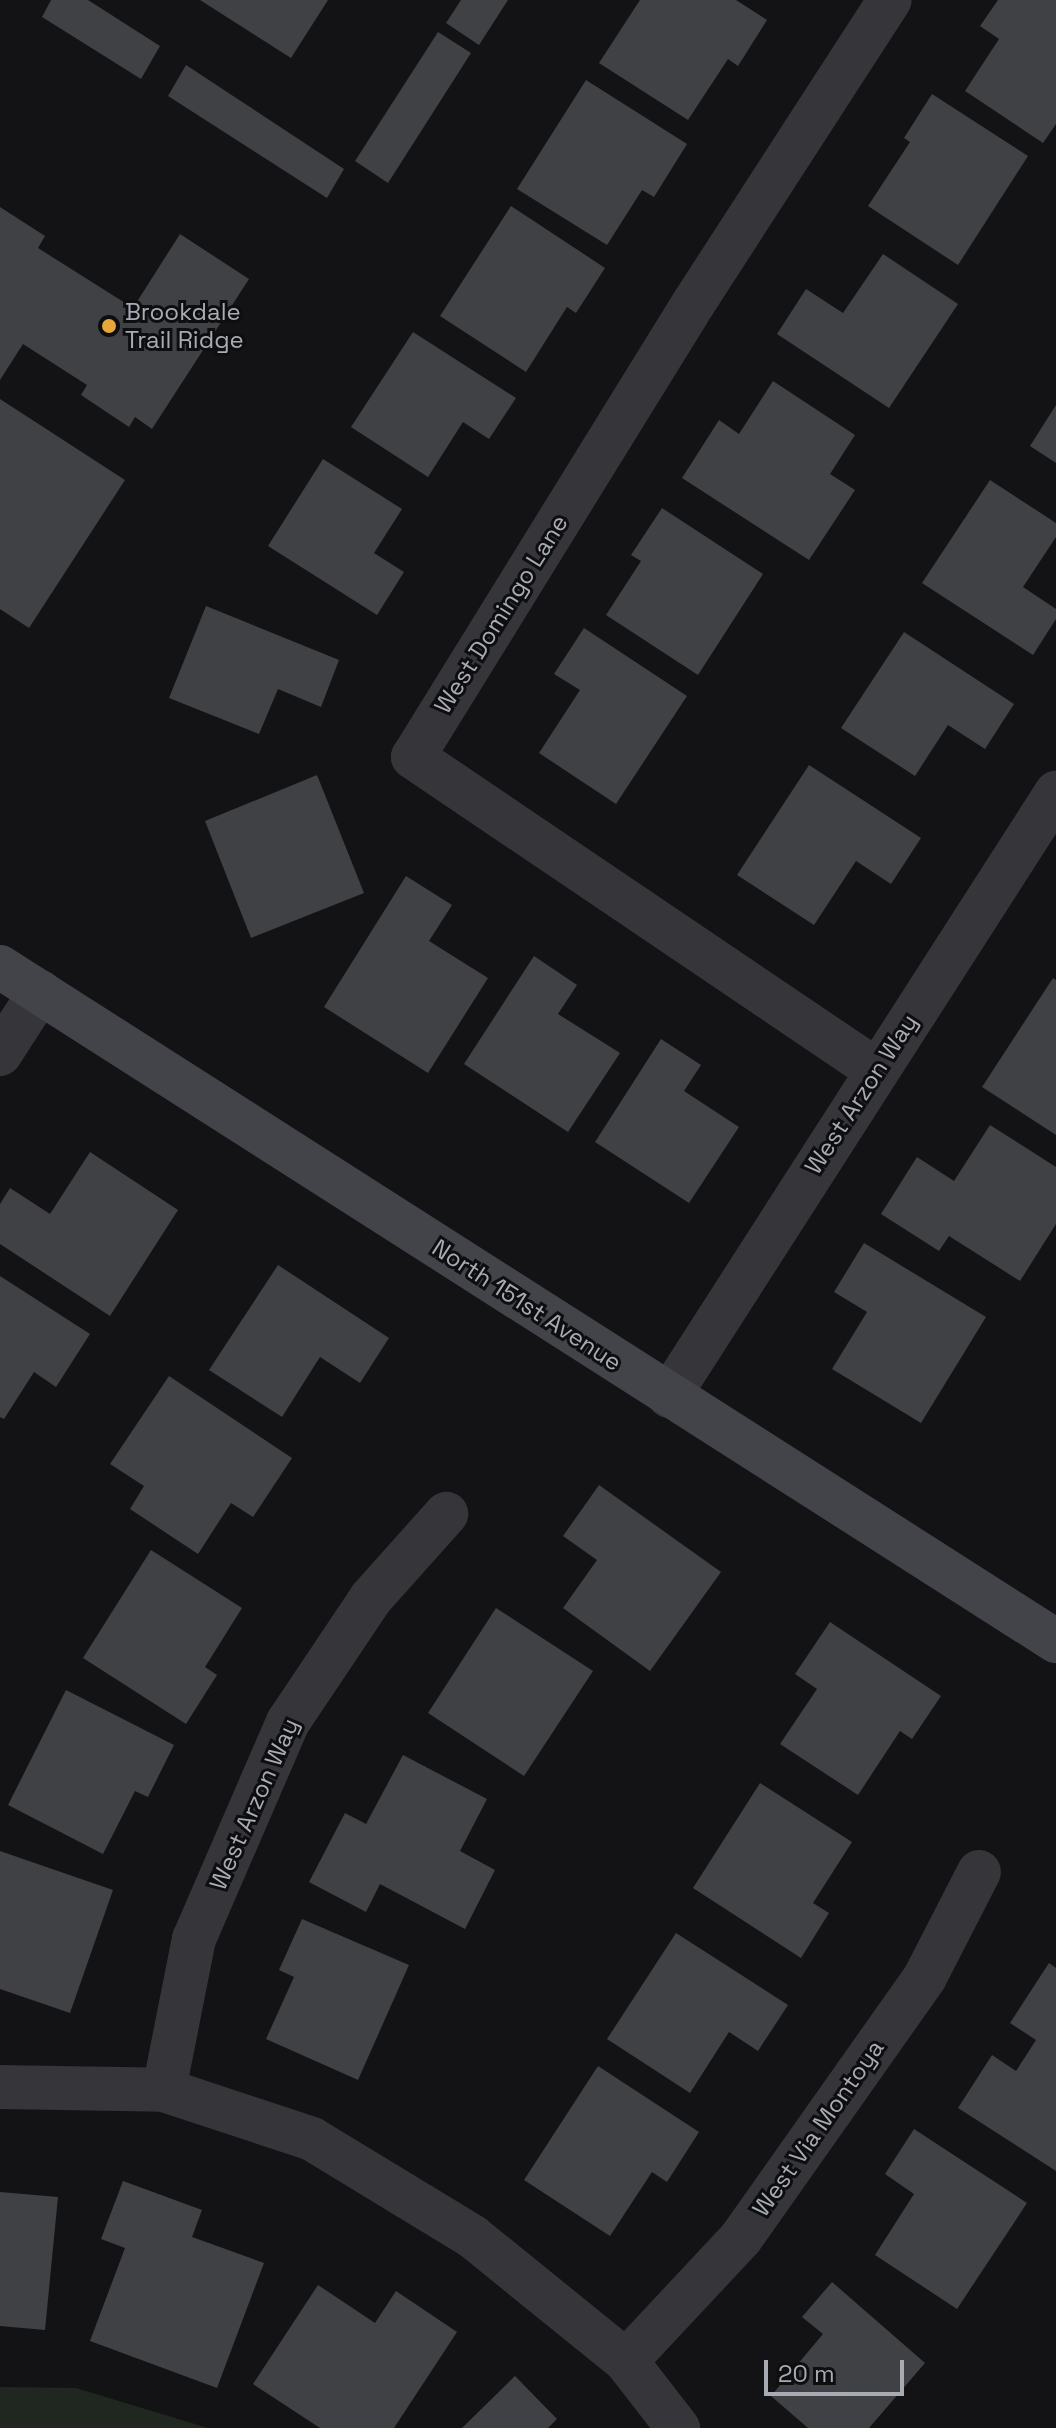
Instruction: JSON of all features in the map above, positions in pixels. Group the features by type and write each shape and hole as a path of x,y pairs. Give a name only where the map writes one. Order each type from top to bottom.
{"street":[{"name":"West Domingo Lane","path":"876,1070 413,757 693,304 890,0"},
{"name":"West Arzon Way","path":"669,1396 1056,793"},
{"name":"North 151st Avenue","path":"0,967 1056,1641"},
{"path":"0,1054 40,992"},
{"name":"West Arzon Way","path":"164,2090 194,1939 288,1722 371,1598 446,1514"},
{"name":"West Via Montoya","path":"626,2361 741,2238 925,1977 979,1872"},
{"path":"0,2087 164,2090 312,2139 473,2237 626,2361 678,2428"}],"shaded area":[{"path":"0,2387 76,2388 208,2428 0,2428"}],"building":[{"path":"51,0 88,0 160,46 141,79 42,17"},
{"path":"200,0 328,0 291,58"},
{"path":"461,0 508,0 479,45 446,23"},
{"path":"640,0 736,0 767,20 738,66 728,59 688,120 599,63"},
{"path":"998,0 1056,0 1056,124 1043,143 965,91 999,39 980,26"},
{"path":"438,32 471,53 388,183 355,161"},
{"path":"186,65 344,169 327,198 168,96"},
{"path":"586,80 687,144 654,197 642,190 607,245 517,189"},
{"path":"932,94 1028,156 958,265 868,206 910,142 904,138"},
{"path":"511,206 605,268 576,313 567,307 526,372 440,316"},
{"name":"Brookdale Trail Ridge","path":"0,207 45,236 38,248 133,308 180,234 249,279 152,429 135,417 129,427 81,395 87,385 23,344 0,380"},
{"path":"883,254 958,304 889,408 777,334 806,289 843,313"},
{"path":"413,332 516,398 489,439 463,422 428,477 351,427"},
{"path":"773,381 855,435 830,474 855,490 809,560 682,478 719,420 739,434"},
{"path":"0,399 125,480 29,628 0,609"},
{"path":"1056,405 1056,463 1030,446"},
{"path":"323,459 402,509 374,553 404,572 377,615 268,546"},
{"path":"990,480 1056,523 1056,537 1023,587 1056,609 1056,619 1033,655 922,583"},
{"path":"662,508 763,574 698,675 606,615 641,561 631,555"},
{"path":"206,606 339,660 321,707 278,689 259,734 169,698"},
{"path":"584,628 687,696 616,804 539,753 580,690 554,674"},
{"path":"904,632 1014,704 985,749 948,725 915,776 841,728"},
{"path":"809,765 921,838 891,884 856,861 814,925 737,875"},
{"path":"317,775 364,893 251,938 205,821"},
{"path":"406,876 452,905 429,941 488,978 428,1073 324,1007"},
{"path":"534,956 577,985 558,1014 620,1053 568,1132 464,1064"},
{"path":"1053,978 1056,980 1056,1135 982,1087"},
{"path":"661,1039 701,1065 684,1091 739,1127 689,1203 595,1142"},
{"path":"990,1125 1056,1167 1056,1224 1020,1281 949,1236 939,1251 881,1214 917,1157 954,1181"},
{"path":"90,1152 178,1210 110,1316 0,1244 0,1204 10,1188 50,1214"},
{"path":"864,1243 986,1317 921,1423 832,1369 867,1312 834,1292"},
{"path":"278,1265 389,1338 360,1383 320,1357 282,1417 209,1370"},
{"path":"0,1276 90,1334 56,1387 34,1372 4,1419 0,1417"},
{"path":"169,1376 292,1458 253,1517 231,1503 198,1554 130,1509 144,1486 110,1464"},
{"path":"599,1485 721,1572 650,1671 563,1608 597,1560 563,1536"},
{"path":"151,1550 242,1608 205,1667 217,1675 186,1724 83,1658"},
{"path":"496,1608 593,1671 524,1776 428,1713"},
{"path":"830,1622 941,1696 912,1739 900,1731 858,1795 780,1744 817,1689 795,1674"},
{"path":"66,1690 174,1745 148,1797 135,1791 103,1854 8,1805"},
{"path":"403,1755 487,1799 460,1851 495,1870 465,1929 380,1884 366,1912 309,1882 345,1813 366,1824"},
{"path":"760,1783 852,1842 813,1903 829,1913 801,1958 693,1888"},
{"path":"0,1851 113,1890 70,2013 0,1989"},
{"path":"302,1919 409,1965 358,2080 266,2039 294,1977 279,1970"},
{"path":"676,1933 788,2005 758,2051 729,2032 690,2093 607,2039"},
{"path":"1049,1963 1056,1968 1056,2171 958,2108 992,2055 1016,2071 1036,2040 1010,2023"},
{"path":"598,2066 699,2132 667,2182 652,2172 610,2236 524,2180"},
{"path":"914,2129 1027,2203 957,2309 875,2255 914,2194 885,2174"},
{"path":"123,2181 202,2210 192,2237 264,2263 217,2388 90,2341 125,2248 101,2239"},
{"path":"0,2192 58,2197 45,2330 0,2326"},
{"path":"832,2282 925,2363 869,2428 808,2428 771,2396 823,2334 802,2317"},
{"path":"318,2285 375,2323 396,2291 457,2332 394,2428 320,2428 253,2384"},
{"path":"515,2376 557,2419 548,2428 462,2428"}],"place":[{"name":"Brookdale Trail Ridge","path":"109,326"}]}
